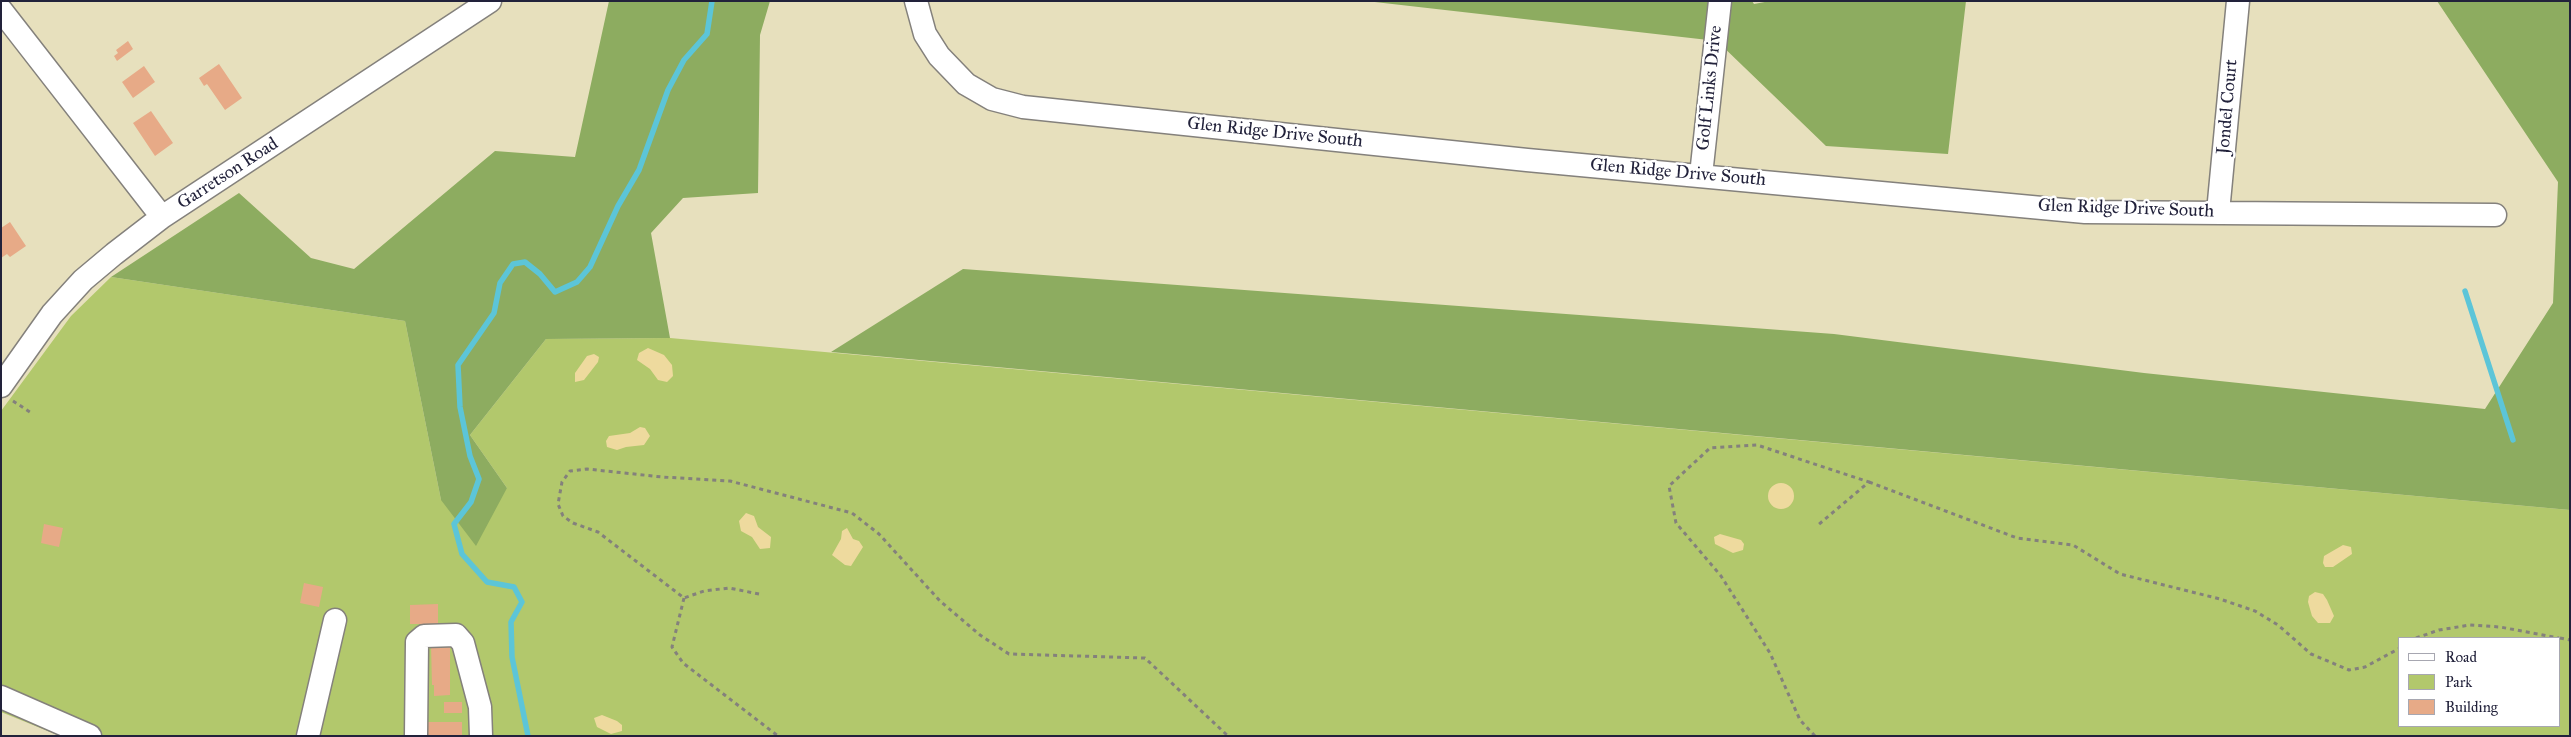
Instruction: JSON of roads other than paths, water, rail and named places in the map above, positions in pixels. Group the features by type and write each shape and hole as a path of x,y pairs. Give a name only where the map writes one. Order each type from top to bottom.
{"street":[{"name":"Garretson Road","path":"5,392 52,314 83,280 162,217 490,1"},
{"name":"Glen Ridge Drive South","path":"916,1 925,34 939,56 966,84 992,99 1023,107 1527,160 2085,212 2495,215"},
{"name":"Golf Links Drive","path":"1701,175 1720,1"},
{"name":"Jondel Court","path":"2218,212 2238,1"},
{"path":"1,10 162,217"},
{"path":"308,736 335,620"},
{"path":"416,736 417,642 424,636 456,635 463,643 480,707 481,736"},
{"path":"1,697 90,736"}],"waterway":[{"path":"528,736 512,657 511,622 522,602 514,587 487,582 462,554 454,524 471,502 479,479 470,456 460,407 458,365 494,313 500,283 513,264 525,262 540,274 555,292 577,282 590,267 618,206 639,170 668,90 684,60 707,34 712,1"},
{"path":"2465,291 2513,440"}]}
